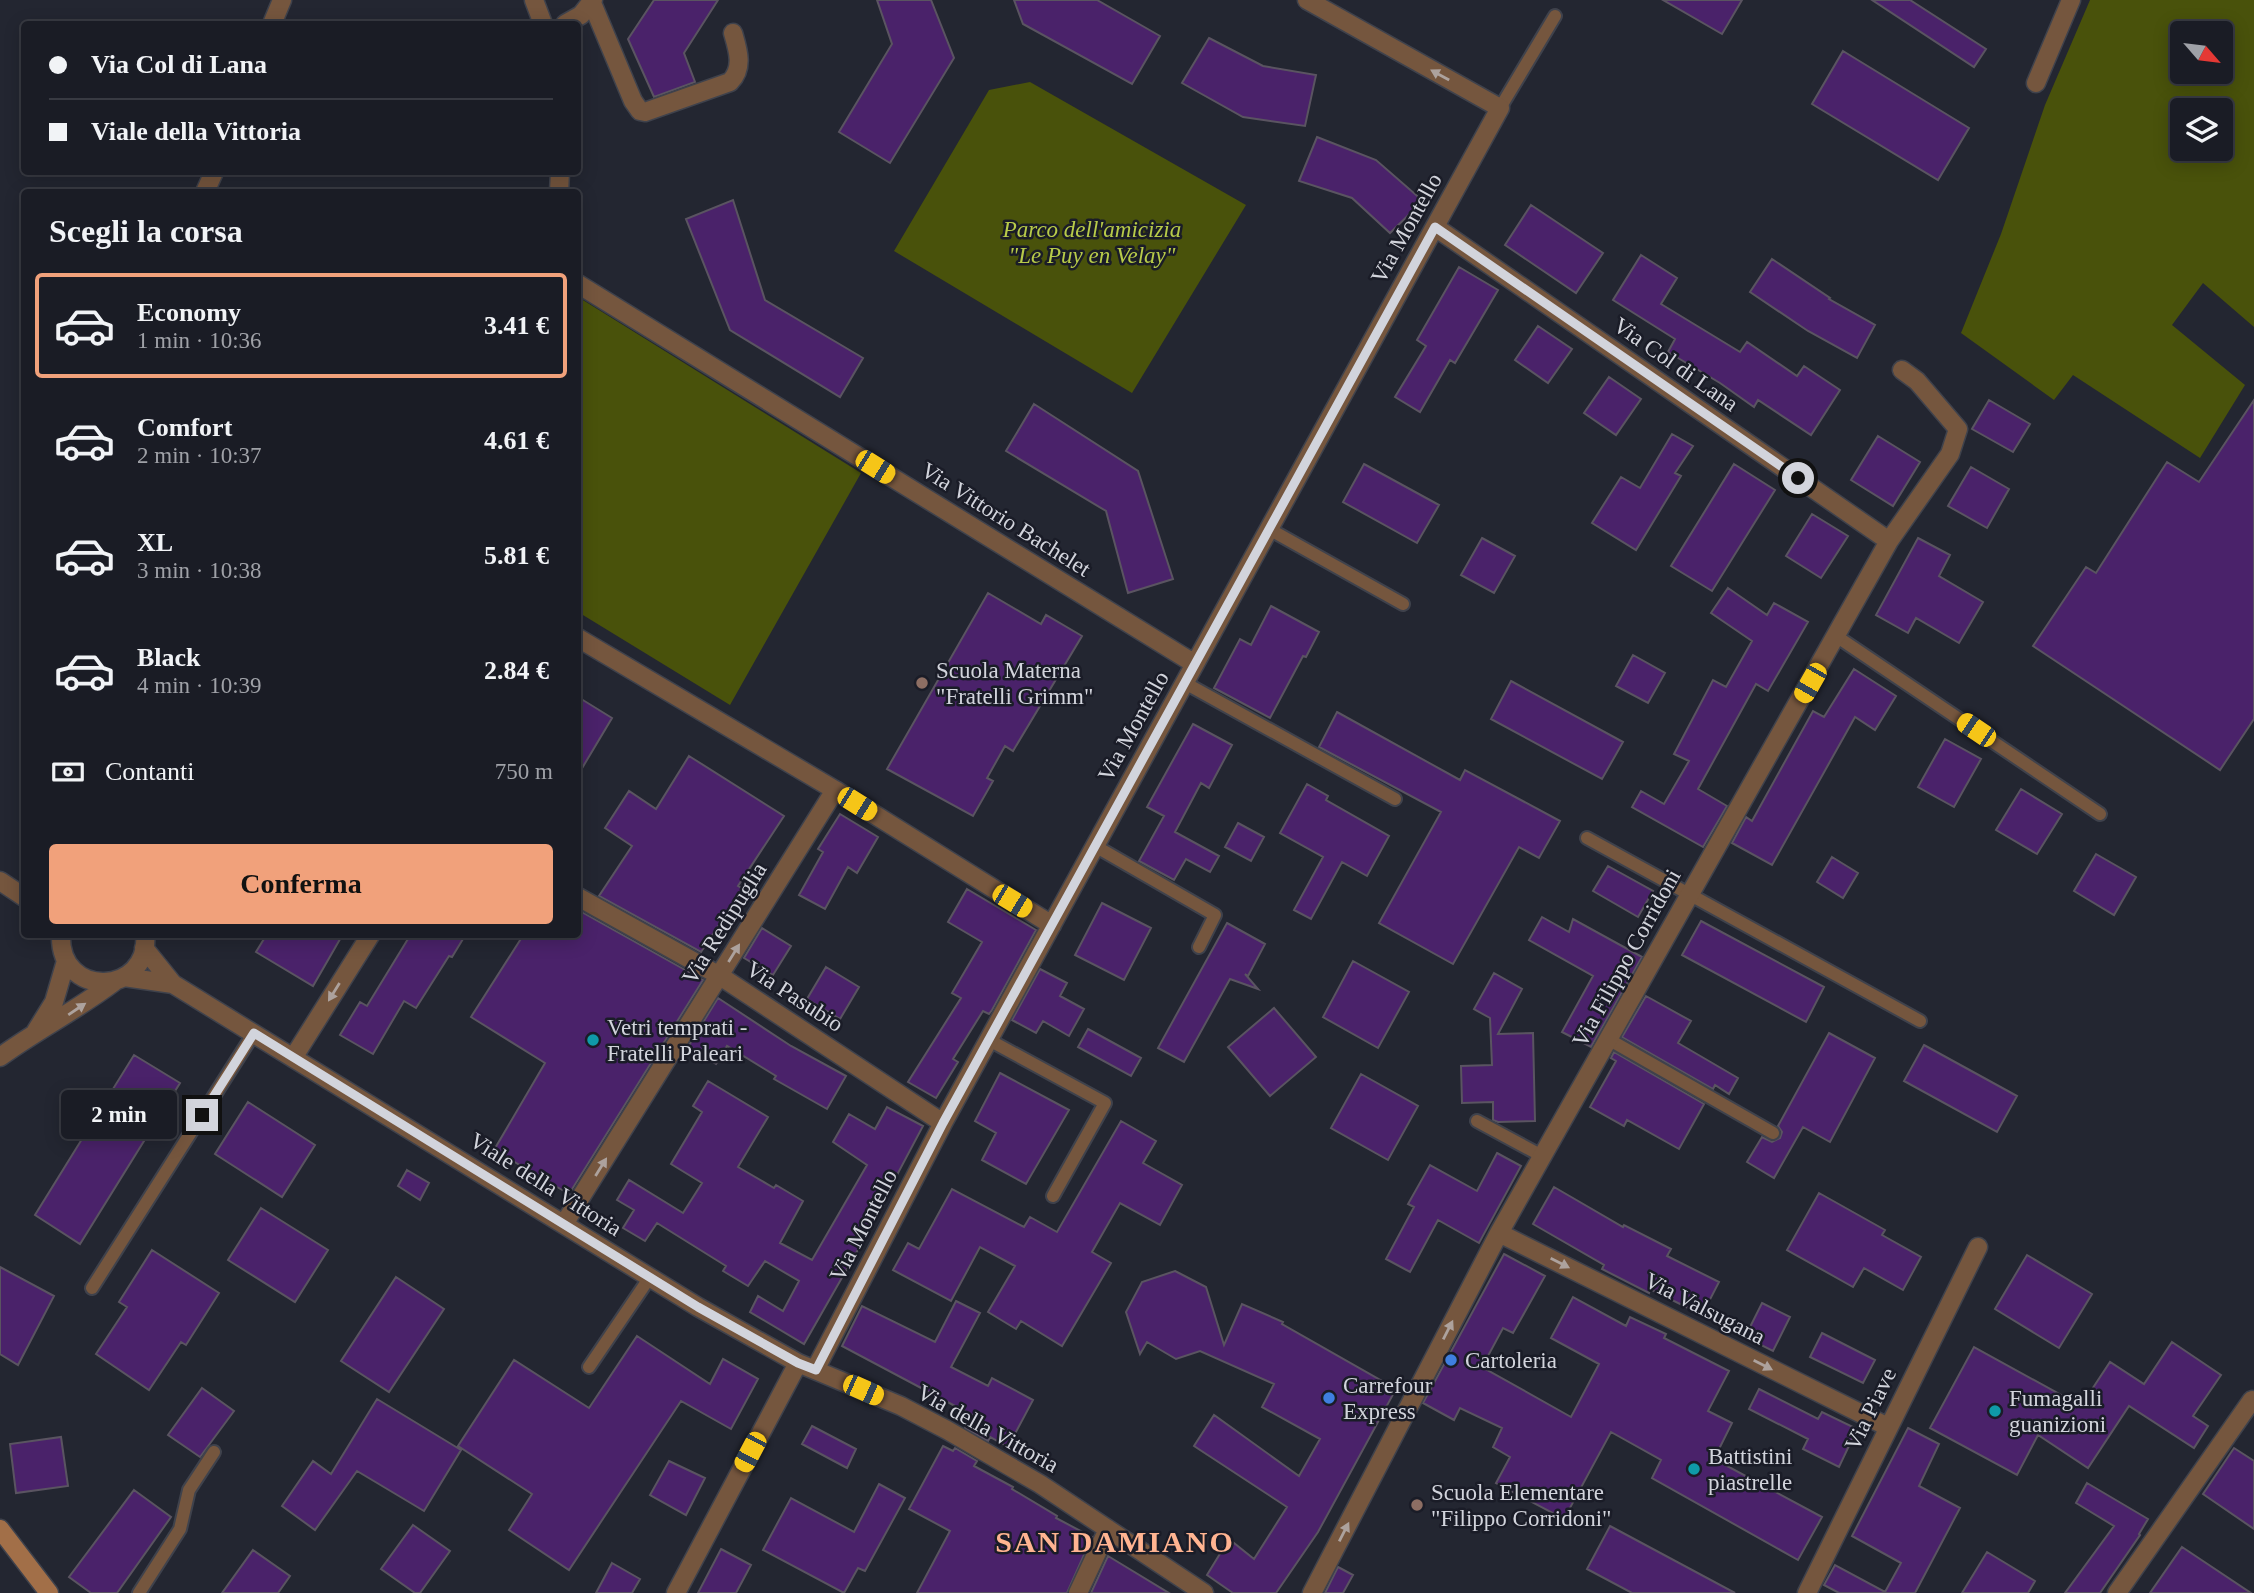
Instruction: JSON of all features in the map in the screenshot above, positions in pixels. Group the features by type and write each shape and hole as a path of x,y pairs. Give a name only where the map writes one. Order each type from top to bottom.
{"main road":[{"path":"0,1529 49,1593"}],"street":[{"path":"273,21 282,0"},
{"path":"534,0 542,21"},
{"path":"1307,0 1500,108"},
{"path":"2036,83 2071,0"},
{"path":"570,21 581,15 592,1 633,101 640,111 645,112 730,82 739,63 733,33"},
{"name":"Via Montello","path":"816,1370 943,1123 1500,108"},
{"name":"Via Col di Lana","path":"1435,227 1889,541"},
{"name":"Via Vittorio Bachelet","path":"581,286 1195,664"},
{"name":"Via Filippo Corridoni","path":"1312,1593 1499,1233 1542,1156 1889,541 1950,454 1958,429 1917,381 1902,370"},
{"path":"581,640 835,790 1052,925"},
{"name":"Via Redipuglia","path":"564,1224 835,790"},
{"path":"0,881 21,895"},
{"name":"Via Pasubio","path":"581,899 720,976 943,1123"},
{"path":"36,1031 54,1002 66,961 61,938"},
{"path":"293,1058 368,938"},
{"path":"0,1057 36,1031 63,1018 120,979 138,964 146,939"},
{"name":"Viale della Vittoria","path":"146,939 173,984"},
{"name":"Viale della Vittoria","path":"66,961 73,971 100,983 120,979 173,984 650,1278 798,1363 816,1370"},
{"name":"Via Valsugana","path":"1499,1233 1888,1427"},
{"name":"Via Piave","path":"1810,1592 1888,1427 1978,1247"},
{"path":"676,1593 798,1363"},
{"name":"Via della Vittoria","path":"816,1370 925,1418 1062,1488 1108,1529 1204,1593"},
{"path":"2117,1593 2252,1400"},
{"path":"1078,1593 1108,1529"}],"lane":[{"path":"1500,108 1555,16"},
{"path":"1269,529 1403,604"},
{"path":"1836,636 2100,814"},
{"path":"1185,683 1395,799"},
{"path":"1587,838 1920,1021"},
{"path":"1095,846 1215,915 1199,947"},
{"path":"92,1288 254,1033"},
{"path":"1608,1039 1773,1133"},
{"path":"989,1040 1105,1103 1053,1196"},
{"path":"1478,1121 1542,1156"},
{"path":"589,1367 650,1278"},
{"path":"139,1593 180,1529 189,1490 214,1452"}],"green space":[{"path":"2090,0 2254,0 2254,327 2203,283 2172,325 2245,385 2200,458 2073,375 2054,400 1961,333 2001,234 2045,105"},
{"name":"Parco dell'amicizia \"Le Puy en Velay\"","path":"1030,82 1246,205 1132,393 894,251 989,90"},
{"path":"581,299 861,473 730,705 581,614"}],"building":[{"path":"654,0 718,0 684,53 695,82 654,97 628,39"},
{"path":"877,0 931,0 954,58 890,163 839,132 892,44"},
{"path":"1014,0 1097,0 1160,36 1132,84 1023,24"},
{"path":"1663,0 1742,0 1722,34"},
{"path":"1872,0 1910,0 1986,49 1974,67"},
{"path":"1209,38 1263,66 1316,75 1305,126 1243,117 1182,83"},
{"path":"1843,51 1969,128 1938,180 1812,104"},
{"path":"1317,137 1376,160 1423,201 1390,233 1352,198 1299,181"},
{"path":"733,200 765,300 863,358 840,397 730,330 686,219"},
{"path":"1531,205 1603,253 1576,293 1505,245"},
{"path":"1641,255 1677,278 1661,304 1740,352 1747,342 1797,376 1804,366 1840,390 1811,435 1758,400 1754,407 1668,352 1675,339 1613,300"},
{"path":"1772,259 1829,299 1875,325 1857,358 1808,331 1750,292"},
{"path":"1459,267 1498,290 1455,363 1450,360 1420,412 1395,397 1426,346 1417,340"},
{"path":"1538,326 1572,349 1548,383 1515,360"},
{"path":"1609,377 1641,399 1616,435 1584,413"},
{"path":"1989,400 2030,424 2013,452 1972,429"},
{"path":"2254,400 2254,719 2220,770 2033,646 2086,567 2096,573 2167,462 2199,482"},
{"path":"1034,404 1138,471 1173,579 1128,593 1106,511 1006,451"},
{"path":"1672,434 1693,446 1675,473 1681,476 1636,550 1592,523 1621,477 1640,488"},
{"path":"1878,436 1920,462 1893,506 1851,480"},
{"path":"1364,464 1439,505 1417,543 1343,502"},
{"path":"1734,464 1775,490 1712,591 1671,566"},
{"path":"1971,467 2009,489 1987,528 1948,506"},
{"path":"1812,514 1848,536 1821,578 1786,556"},
{"path":"1482,538 1515,556 1494,593 1461,575"},
{"path":"1918,538 1950,555 1939,576 1983,602 1959,643 1916,618 1908,633 1876,615"},
{"path":"1728,588 1767,615 1774,603 1808,622 1768,691 1756,684 1698,789 1727,806 1703,847 1632,807 1641,791 1664,804 1689,761 1674,754 1713,680 1726,687 1752,641 1711,613"},
{"path":"988,593 1041,624 1046,615 1082,636 1013,751 1005,746 987,778 993,781 973,816 887,769"},
{"path":"1271,606 1319,632 1270,718 1214,688 1240,639 1251,645"},
{"path":"1633,655 1665,673 1648,703 1616,686"},
{"path":"1854,669 1896,696 1875,730 1855,717 1772,865 1732,843 1746,817 1752,821 1813,711 1824,717"},
{"path":"1511,681 1623,742 1602,779 1491,719"},
{"path":"581,699 612,718 581,770"},
{"path":"1337,712 1460,780 1465,770 1560,821 1539,858 1519,847 1453,964 1379,923 1441,812 1319,747"},
{"path":"1193,724 1232,745 1209,788 1201,783 1175,832 1219,856 1210,872 1186,859 1174,880 1139,861 1164,816 1147,807"},
{"path":"1945,739 1981,759 1954,807 1918,787"},
{"path":"689,756 784,816 738,886 743,889 701,952 599,896 632,846 605,828 629,791 656,809"},
{"path":"1307,784 1328,796 1326,800 1389,836 1367,876 1342,862 1311,919 1294,910 1323,857 1280,833"},
{"path":"2021,789 2062,814 2037,854 1996,830"},
{"path":"840,814 878,837 857,873 848,867 825,909 799,895 823,852 818,849"},
{"path":"1238,823 1264,837 1251,861 1225,847"},
{"path":"2096,854 2136,877 2114,915 2074,891"},
{"path":"1832,857 1858,873 1843,898 1817,882"},
{"path":"1608,866 1653,891 1638,917 1593,891"},
{"path":"967,889 1036,930 992,1010 989,1014 983,1011 953,1059 958,1062 936,1098 908,1082 961,998 952,993 982,942 948,922"},
{"path":"1102,903 1151,928 1124,980 1075,955"},
{"name":"Vetri temprati - Fratelli Paleari","path":"581,912 703,980 569,1194 494,1150 545,1063 471,1017 521,938 581,938"},
{"path":"1542,917 1569,932 1573,919 1642,957 1591,1047 1562,1032 1593,976 1529,940"},
{"path":"1701,921 1824,987 1806,1022 1682,955"},
{"path":"1227,923 1265,944 1248,976 1245,974 1258,989 1230,979 1184,1062 1158,1048"},
{"path":"762,928 791,946 773,975 744,958"},
{"path":"265,938 341,938 313,986 256,952"},
{"path":"409,938 464,938 416,1008 404,1001 373,1054 340,1035 360,1002 367,1006"},
{"path":"1353,961 1409,992 1378,1048 1323,1017"},
{"path":"826,967 859,987 840,1019 807,999"},
{"path":"1040,969 1067,983 1060,996 1084,1009 1069,1036 1043,1021 1036,1033 1012,1020"},
{"path":"1494,973 1522,989 1498,1034 1533,1033 1535,1121 1498,1122 1493,1120 1493,1102 1462,1103 1461,1066 1492,1065 1490,1018 1474,1009"},
{"path":"1646,996 1691,1021 1678,1043 1738,1078 1729,1094 1715,1085 1713,1089 1622,1037"},
{"path":"718,998 791,1046 846,1076 827,1109 774,1079 776,1076 727,1046 716,1064 688,1047"},
{"path":"1274,1008 1316,1057 1270,1096 1228,1047"},
{"path":"1088,1029 1141,1058 1131,1076 1078,1047"},
{"path":"1829,1033 1875,1058 1830,1142 1803,1127 1774,1178 1747,1162 1762,1137 1772,1142 1780,1138 1782,1132 1778,1126"},
{"path":"1924,1045 2017,1096 1997,1132 1904,1081"},
{"path":"1614,1052 1704,1104 1679,1149 1627,1120 1624,1126 1590,1107 1616,1061 1611,1058"},
{"path":"134,1055 180,1083 80,1244 35,1215"},
{"path":"1000,1073 1069,1110 1026,1184 982,1160 996,1133 975,1121"},
{"path":"1361,1074 1418,1106 1388,1160 1331,1128"},
{"path":"708,1081 768,1117 738,1167 803,1201 780,1243 812,1260 867,1165 833,1142 849,1114 875,1129 887,1107 923,1126 881,1205 883,1206 804,1344 750,1312 758,1296 783,1311 799,1281 765,1261 748,1286 723,1271 726,1266 657,1223 645,1241 623,1228 634,1210 617,1200 629,1180 683,1213 702,1183 671,1164 702,1112 693,1106"},
{"path":"248,1102 315,1145 282,1197 215,1154"},
{"path":"1121,1121 1156,1141 1143,1163 1182,1185 1160,1225 1120,1203 1092,1252 1111,1263 1062,1346 1021,1321 1016,1329 988,1312 1015,1266 980,1247 951,1301 893,1270 908,1243 919,1249 952,1189 1024,1227 1030,1217 1057,1232"},
{"path":"1497,1153 1521,1166 1479,1243 1438,1220 1410,1272 1386,1259 1414,1207 1408,1204 1430,1165 1477,1191"},
{"path":"407,1170 429,1183 420,1200 398,1186"},
{"path":"1554,1187 1623,1227 1624,1225 1671,1249 1667,1256 1719,1282 1702,1315 1650,1289 1649,1293 1602,1269 1604,1265 1533,1224"},
{"path":"1819,1193 1885,1230 1882,1235 1921,1257 1903,1290 1864,1268 1853,1287 1787,1250"},
{"path":"261,1208 328,1250 295,1302 228,1260"},
{"path":"152,1250 219,1293 186,1345 181,1342 149,1390 96,1354 127,1307 119,1302"},
{"path":"1504,1254 1545,1276 1513,1333 1503,1328 1482,1367 1571,1417 1599,1364 1551,1338 1573,1297 1626,1326 1630,1317 1666,1334 1664,1338 1729,1371 1708,1411 1732,1423 1714,1459 1822,1517 1798,1560 1652,1478 1661,1460 1611,1432 1564,1519 1496,1483 1510,1457 1493,1447 1502,1428 1460,1408 1454,1420 1423,1403"},
{"path":"2027,1255 2092,1294 2059,1348 1995,1309"},
{"path":"0,1267 54,1296 18,1365 0,1354"},
{"path":"1175,1271 1206,1287 1224,1345 1242,1304 1283,1322 1282,1324 1396,1389 1318,1532 1276,1593 1233,1593 1207,1575 1229,1539 1254,1559 1287,1507 1194,1446 1214,1415 1299,1476 1320,1439 1262,1407 1274,1384 1200,1351 1176,1359 1147,1342 1140,1354 1126,1312 1142,1282"},
{"path":"396,1277 444,1309 389,1392 341,1361"},
{"path":"956,1301 980,1313 951,1367 988,1386 992,1378 1033,1400 1008,1447 990,1437 988,1441 965,1428 972,1415 842,1346 862,1306 935,1342"},
{"path":"1762,1303 1790,1317 1773,1351 1745,1337"},
{"path":"1822,1333 1875,1360 1863,1383 1810,1357"},
{"path":"637,1336 710,1384 723,1359 758,1379 731,1429 681,1401 569,1570 509,1530 532,1494 458,1446 514,1360 589,1408"},
{"path":"2172,1342 2221,1375 2193,1416 2208,1426 2194,1448 2129,1406 2088,1468 2038,1435 2017,1475 1930,1428 1974,1347 2081,1406 2110,1362 2144,1384"},
{"path":"202,1388 234,1411 200,1457 168,1435"},
{"path":"1759,1389 1818,1419 1822,1412 1857,1429 1839,1467 1803,1449 1808,1439 1749,1409"},
{"path":"377,1399 461,1450 424,1511 357,1471 315,1530 282,1506 313,1461 331,1474"},
{"path":"812,1426 856,1449 847,1468 802,1444"},
{"path":"1908,1428 1939,1444 1919,1486 1960,1508 1915,1593 1839,1593 1824,1585 1835,1565 1885,1592 1901,1563 1852,1536"},
{"path":"61,1437 68,1486 16,1493 10,1444"},
{"path":"943,1446 953,1451 955,1448 977,1461 974,1466 1013,1487 1012,1489 1057,1516 1056,1518 1092,1537 1067,1593 917,1593 950,1531 909,1509"},
{"path":"2234,1448 2254,1461 2254,1529 2203,1494"},
{"path":"669,1461 705,1478 686,1515 650,1495"},
{"path":"2087,1483 2148,1519 2100,1593 2065,1593 2114,1526 2076,1503"},
{"path":"879,1484 905,1498 865,1571 858,1568 844,1593 763,1550 791,1498 854,1532"},
{"path":"134,1490 171,1517 117,1593 91,1593 69,1577"},
{"path":"413,1525 450,1551 420,1593 415,1593 381,1569"},
{"path":"1610,1526 1735,1593 1632,1593 1587,1569"},
{"path":"2182,1547 2251,1593 2150,1593"},
{"path":"721,1549 751,1565 736,1593 698,1593"},
{"path":"253,1550 290,1576 278,1593 222,1593"},
{"path":"1987,1552 2035,1581 2028,1593 1962,1593"},
{"path":"1108,1556 1169,1593 1091,1593"},
{"path":"612,1563 640,1579 632,1593 596,1593"},
{"path":"1338,1567 1353,1575 1343,1593 1325,1593"}],"place":[{"name":"Scuola Materna \"Fratelli Grimm\"","path":"922,683"},
{"name":"Vetri temprati - Fratelli Paleari","path":"593,1040"},
{"name":"Cartoleria","path":"1451,1360"},
{"name":"Carrefour Express","path":"1329,1398"},
{"name":"Fumagalli guanizioni","path":"1995,1411"},
{"name":"Battistini piastrelle","path":"1694,1469"},
{"name":"Scuola Elementare \"Filippo Corridoni\"","path":"1417,1505"}],"district":[{"name":"SAN DAMIANO","path":"1115,1542"}],"route":[{"path":"202,1115 254,1033 698,1307 758,1342 816,1370 943,1123 1435,227 1798,478"}]}
